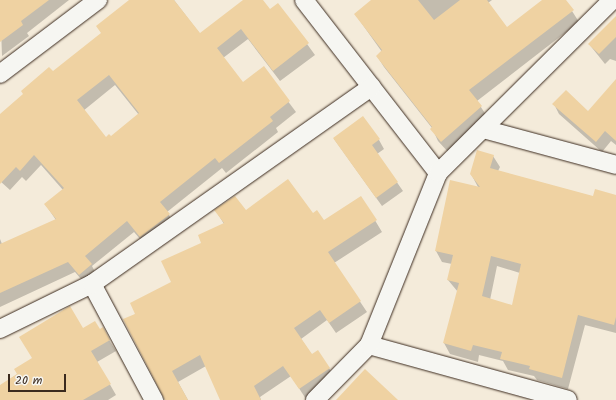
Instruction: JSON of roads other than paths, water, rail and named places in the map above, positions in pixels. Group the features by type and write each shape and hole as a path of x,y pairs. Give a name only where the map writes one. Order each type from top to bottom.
{"street":[{"path":"0,74 98,0"},
{"path":"304,0 438,173"},
{"path":"315,400 369,346 438,173 612,0"},
{"path":"0,329 92,284 372,88"},
{"path":"483,129 616,165"},
{"path":"92,284 154,400"},
{"path":"369,346 568,400"}]}
